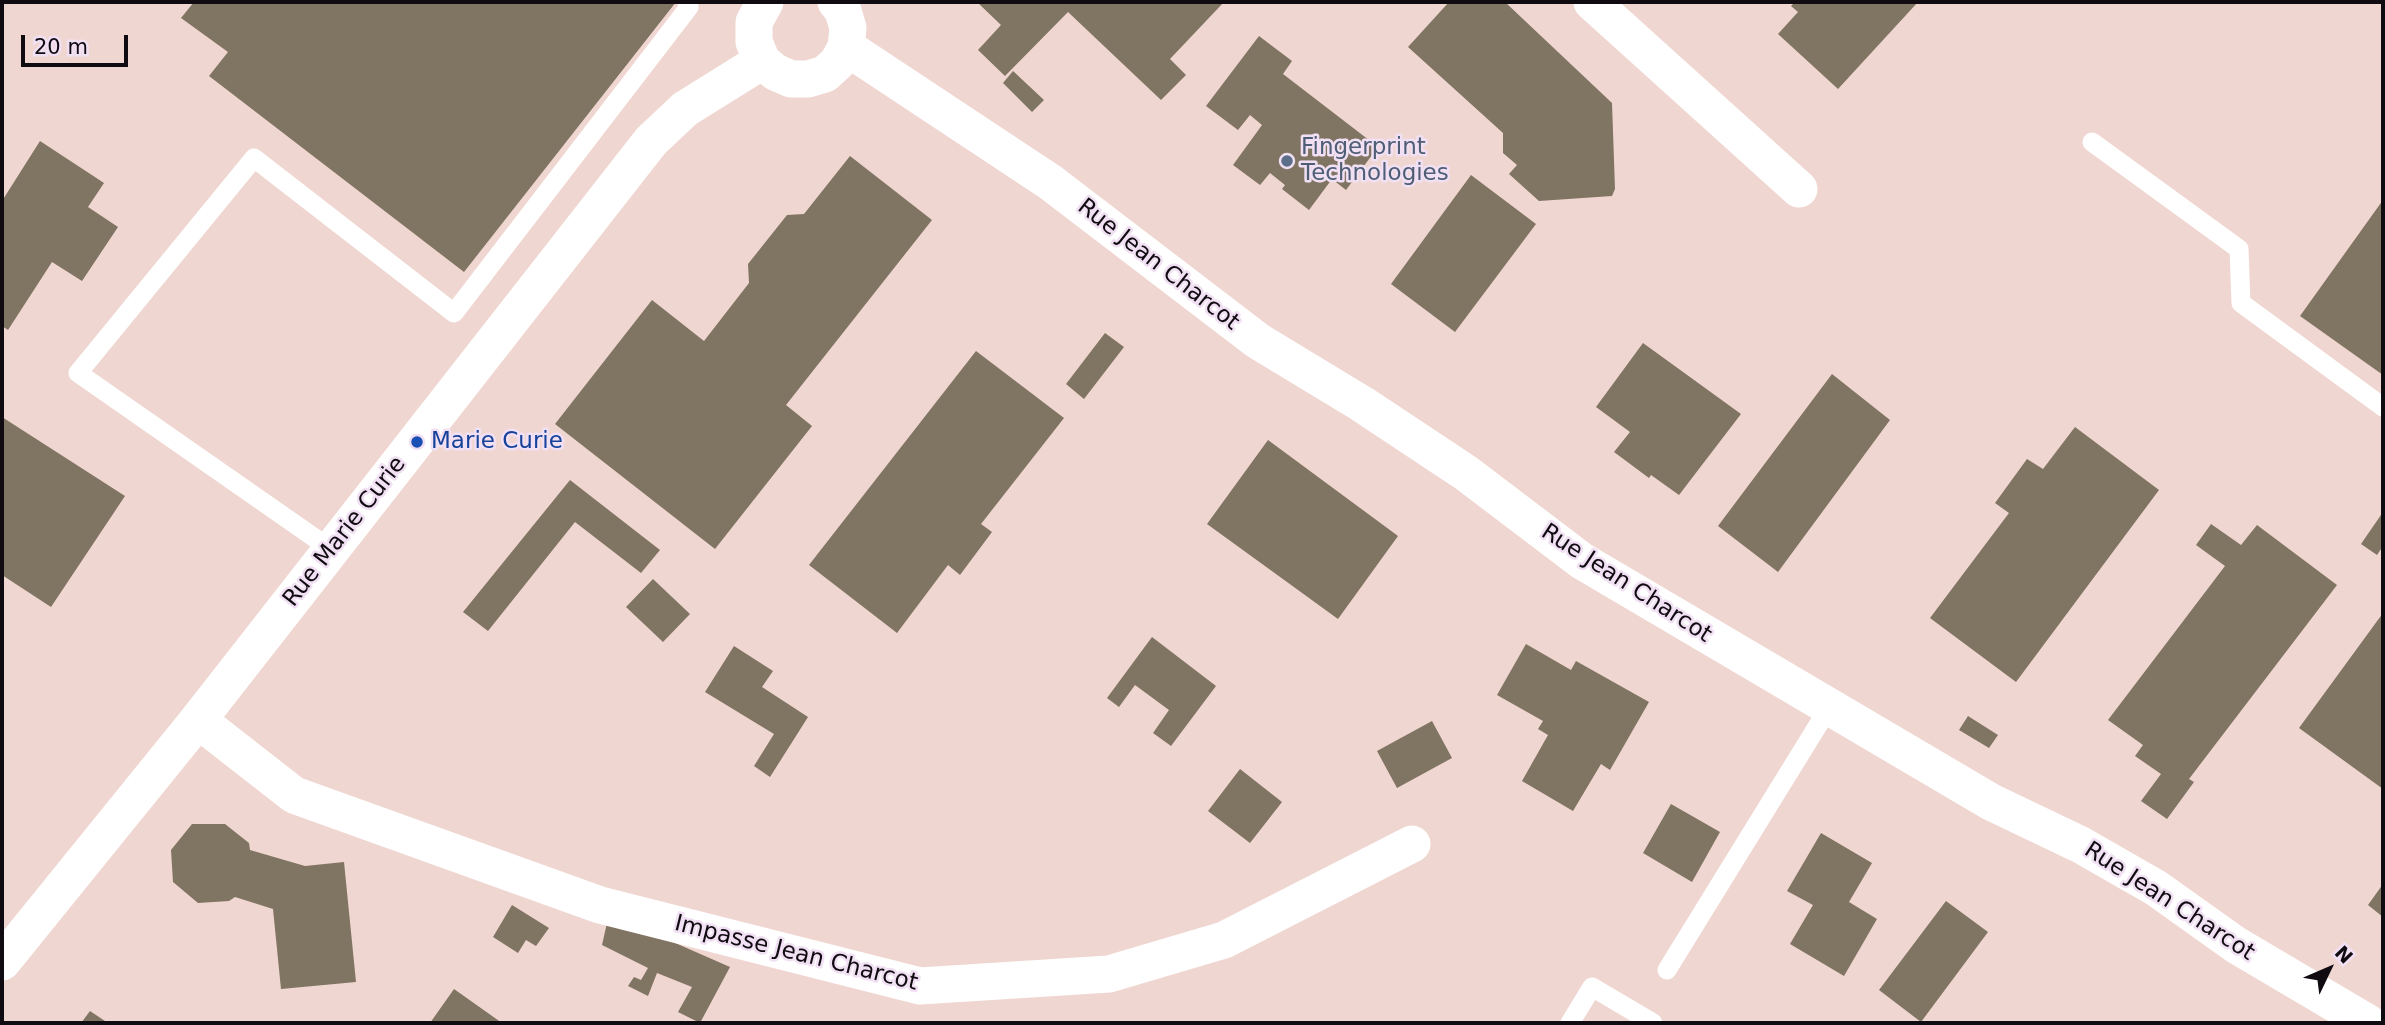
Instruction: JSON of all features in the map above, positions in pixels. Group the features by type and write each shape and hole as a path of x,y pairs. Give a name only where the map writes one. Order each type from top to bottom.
{"street":[{"path":"762,3 754,23 754,42 762,61 775,72 791,79 808,79 825,74 838,62 846,47 848,29 843,11 836,2"},
{"path":"1592,2 1799,189"},
{"name":"Rue Jean Charcot","path":"846,47 1050,182 1258,341 1362,404 1466,473 1582,561 1828,709 1991,802 2081,845 2156,888 2236,945 2368,1023"},
{"name":"Rue Marie Curie","path":"2,962 198,720 651,141 685,109 724,81 762,61"},
{"name":"Impasse Jean Charcot","path":"198,720 293,795 600,905 920,986 1109,975 1224,940 1412,844"}],"lane":[{"path":"332,550 78,373 254,158 454,313 689,7 688,2"},
{"path":"2092,142 2239,249 2242,303 2383,407"},
{"path":"1667,970 1828,709"},
{"path":"1570,1023 1592,986 1653,1023"}],"shaded area":[{"path":"2,2 2383,2 2383,1023 2,1023"}],"building":[{"path":"194,2 676,2 464,272 209,76 228,52 181,18"},
{"path":"977,2 1224,2 1170,59 1186,75 1161,100 1068,12 1005,76 978,50 1001,25"},
{"path":"1449,2 1505,2 1612,103 1615,189 1612,196 1539,201 1509,174 1517,165 1503,153 1503,133 1408,47"},
{"path":"1795,2 1918,2 1838,89 1778,34 1798,12 1791,6"},
{"path":"1259,36 1292,61 1283,74 1378,147 1346,190 1332,179 1309,210 1282,189 1285,185 1270,173 1260,185 1233,165 1262,125 1250,115 1238,130 1206,106"},
{"path":"1013,71 1044,100 1032,112 1003,83"},
{"path":"40,141 104,183 88,207 118,227 82,281 52,262 8,330 2,326 2,201"},
{"path":"850,156 932,220 786,405 812,426 715,549 555,424 652,300 704,341 749,283 748,264 787,215 804,214"},
{"path":"1471,175 1536,224 1455,332 1391,284"},
{"path":"2383,200 2383,375 2300,316"},
{"path":"1105,333 1124,347 1084,399 1066,384"},
{"path":"1643,343 1741,414 1679,495 1651,475 1649,478 1614,452 1630,432 1596,407"},
{"path":"976,351 1064,418 981,524 992,532 960,575 948,565 897,633 809,565"},
{"path":"1832,374 1890,420 1778,572 1718,526"},
{"path":"2,417 125,496 51,607 2,575"},
{"path":"2075,427 2159,490 2016,682 1930,618 2009,513 1995,503 2027,459 2043,469"},
{"path":"1268,440 1398,536 1338,619 1207,524"},
{"path":"570,480 660,550 641,573 575,522 488,631 463,612"},
{"path":"2383,512 2383,546 2377,555 2361,544"},
{"path":"2211,524 2241,545 2257,525 2337,585 2189,779 2194,782 2167,819 2141,801 2161,774 2135,756 2143,745 2108,720 2225,566 2196,545"},
{"path":"653,579 690,614 663,642 626,607"},
{"path":"2383,613 2383,789 2299,728"},
{"path":"1152,637 1216,686 1171,746 1153,733 1169,710 1135,685 1119,707 1107,698"},
{"path":"1526,644 1571,670 1576,661 1649,702 1610,770 1601,764 1573,811 1522,781 1548,735 1538,729 1543,721 1497,695"},
{"path":"734,646 773,671 762,687 808,717 770,777 754,766 774,734 705,692"},
{"path":"1968,716 1998,735 1989,748 1959,730"},
{"path":"1432,721 1452,758 1397,788 1377,751"},
{"path":"1240,769 1282,802 1250,843 1208,811"},
{"path":"1671,804 1720,832 1692,882 1643,853"},
{"path":"192,824 225,824 249,843 250,850 305,866 344,862 356,982 281,989 273,909 235,897 229,901 198,903 173,882 171,850"},
{"path":"1821,833 1872,863 1849,902 1877,919 1844,976 1790,944 1813,905 1787,891"},
{"path":"2383,884 2383,917 2368,905"},
{"path":"1946,901 1988,932 1921,1022 1879,990"},
{"path":"512,905 549,928 536,946 526,940 518,953 493,937"},
{"path":"609,914 730,967 700,1023 678,1012 692,987 657,973 648,996 628,986 634,977 641,980 648,968 602,945"},
{"path":"454,989 502,1023 430,1023"},
{"path":"90,1011 108,1023 81,1023"}],"place":[{"name":"Fingerprint Technologies","path":"1287,161"},
{"name":"Marie Curie","path":"417,442"}]}
